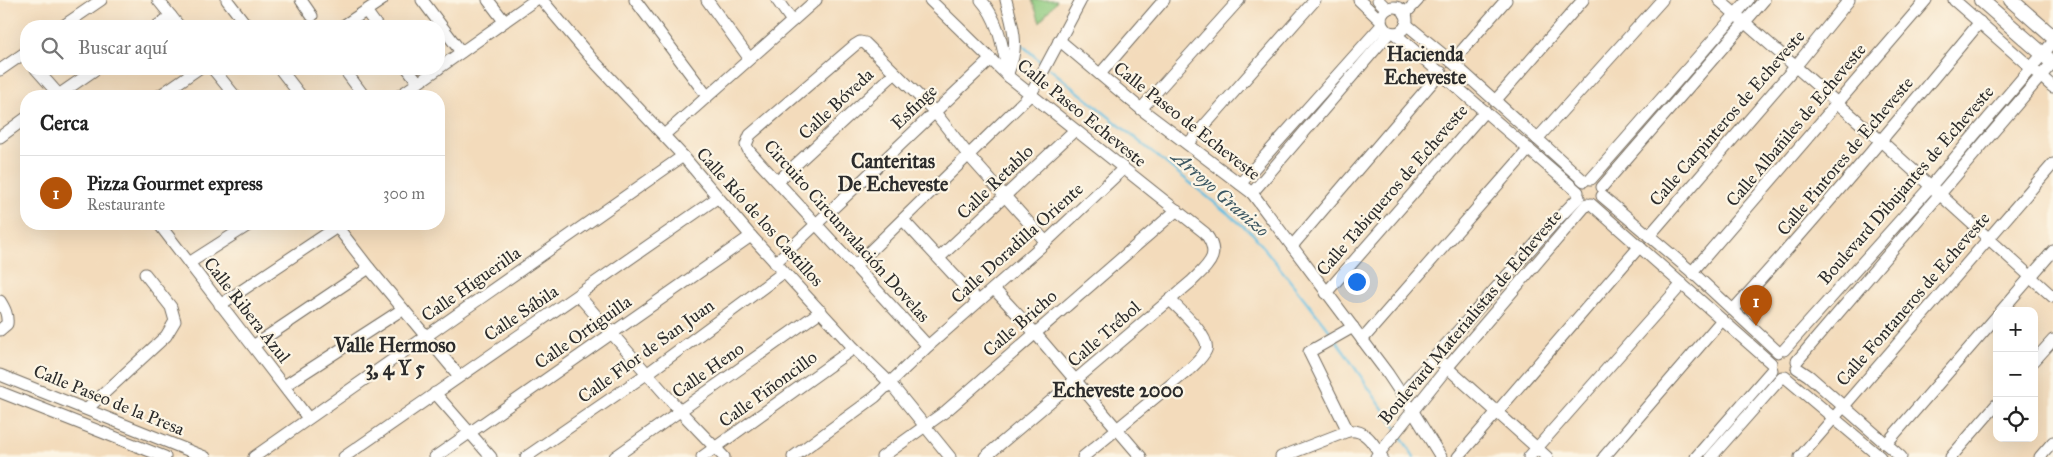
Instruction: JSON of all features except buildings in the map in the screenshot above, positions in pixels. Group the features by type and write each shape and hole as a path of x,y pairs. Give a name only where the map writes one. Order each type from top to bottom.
{"main road":[{"path":"1981,0 2050,61"},
{"path":"2011,0 2053,38"}],"street":[{"path":"72,20 102,0"},
{"path":"158,0 174,20"},
{"path":"227,0 242,20"},
{"path":"352,20 382,0"},
{"path":"422,0 437,20"},
{"path":"488,0 504,22"},
{"path":"445,63 535,0"},
{"name":"Calle Río de los Castillos","path":"542,0 592,59 683,156 717,198 820,312 890,383 926,425 950,457"},
{"path":"635,0 707,96"},
{"path":"707,0 749,58"},
{"path":"777,0 792,21"},
{"path":"664,135 816,0"},
{"name":"Calle Paseo Echeveste","path":"930,0 991,59 1031,94 1205,233 1212,242 1214,250"},
{"path":"981,0 991,13 997,28 1009,75"},
{"path":"1006,0 1015,39 1015,56 1009,75"},
{"path":"855,266 1031,94 1081,0"},
{"path":"1100,74 1164,0"},
{"path":"1141,109 1238,0"},
{"path":"1188,144 1314,0"},
{"path":"1359,0 1387,28 1485,110 1584,199 1640,246 1778,371 1880,457"},
{"path":"1378,0 1400,11 1452,62 1537,139 1588,180 1598,181 1602,191 1649,236 1781,351 1794,355 1797,365 1901,457"},
{"path":"1387,28 1382,14 1400,11 1418,0"},
{"path":"1452,62 1506,0"},
{"path":"1495,101 1583,0"},
{"path":"1537,139 1662,0"},
{"path":"1719,0 1941,194 2053,297"},
{"path":"1584,199 1598,202 1602,191 1740,18 1748,0"},
{"path":"1584,199 1580,185 1588,180 1740,18 1764,0"},
{"name":"Calle Carpinteros de Echeveste","path":"1649,236 1795,67 1849,0"},
{"name":"Calle Albañiles de Echeveste","path":"1692,272 1926,0"},
{"path":"1954,0 2053,86"},
{"path":"366,11 373,20"},
{"path":"1387,28 1401,30 1400,11"},
{"path":"165,20 171,16"},
{"name":"Calle Pintores de Echeveste","path":"1733,310 1882,142 1980,22"},
{"path":"1240,184 1387,28"},
{"path":"1252,193 1387,28"},
{"path":"445,31 461,52"},
{"name":"Calle Paseo de Echeveste","path":"1059,40 1141,109 1252,193 1402,394 1441,457"},
{"name":"Circuito Circunvalación Dovelas","path":"928,346 749,150 746,145 750,135 860,42 870,47 934,111 969,156 1046,242"},
{"name":"Boulevard Dibujantes de Echeveste","path":"1797,365 2041,76 2050,61 2053,42"},
{"path":"0,70 20,58"},
{"name":"Esfinge","path":"776,263 934,111 991,59"},
{"name":"Boulevard Dibujantes de Echeveste","path":"1781,351 1931,186 2031,68 2050,61"},
{"path":"1292,246 1441,72"},
{"name":"Calle Bóveda","path":"778,181 895,74"},
{"path":"41,75 54,90"},
{"path":"67,90 88,75"},
{"path":"168,90 189,75"},
{"path":"218,75 229,90"},
{"path":"285,75 297,90"},
{"path":"348,75 360,90"},
{"path":"413,75 418,82"},
{"path":"407,90 428,75"},
{"name":"Calle Tabiqueros de Echeveste","path":"1326,293 1485,110"},
{"path":"0,136 20,122"},
{"name":"Calle Retablo","path":"939,258 1074,130"},
{"path":"1362,340 1529,150"},
{"name":"Calle Higuerilla","path":"254,457 683,156"},
{"name":"Calle Fontaneros de Echeveste","path":"1800,457 2053,164"},
{"name":"Calle Doradilla Oriente","path":"792,457 875,397 928,346 1046,242 1123,169"},
{"name":"Calle Sábila","path":"344,457 717,198"},
{"name":"Boulevard Materialistas de Echeveste","path":"1402,394 1552,225 1584,199"},
{"name":"Boulevard Materialistas de Echeveste","path":"1380,454 1412,410 1584,199"},
{"name":"Calle Bricho","path":"882,457 946,411 1177,210"},
{"path":"903,220 978,301"},
{"name":"Calle Ribera Azul","path":"164,230 308,418"},
{"path":"189,263 241,230"},
{"path":"220,305 329,230"},
{"path":"340,230 426,338 459,376"},
{"name":"Calle Ortiguilla","path":"435,457 751,236"},
{"path":"1458,457 1640,246"},
{"name":"Calle Trébol","path":"984,457 1170,300 1206,267 1212,258 1214,250"},
{"path":"2004,307 2053,251"},
{"path":"253,346 369,268"},
{"name":"Calle Flor de San Juan","path":"526,457 648,373 784,272"},
{"path":"87,408 166,336 175,321 171,307 145,274"},
{"path":"1533,453 1682,284"},
{"path":"994,289 1141,457"},
{"path":"578,295 680,411 724,457"},
{"path":"1083,457 1191,368 1206,350 1207,344 1202,334 1170,300"},
{"path":"0,301 6,311 3,327"},
{"path":"284,386 403,309"},
{"name":"Calle Heno","path":"615,457 820,312"},
{"path":"1604,457 1722,320"},
{"path":"1886,444 1993,321"},
{"path":"1353,328 1310,349 1309,353 1354,431 1367,437 1380,454"},
{"path":"2038,357 2053,340"},
{"name":"Calle Piñoncillo","path":"702,457 854,348"},
{"path":"1711,457 1778,371 1775,354 1781,351"},
{"path":"1435,357 1496,412 1533,453 1547,457"},
{"path":"1778,371 1792,374 1797,365"},
{"path":"1696,457 1778,371"},
{"name":"Calle Paseo de la Presa","path":"0,375 87,408 200,455"},
{"name":"Calle Paseo de la Presa","path":"0,392 165,457"},
{"path":"435,393 492,457"},
{"path":"1951,457 1993,409"},
{"path":"82,424 91,423 124,436 129,433 131,427"},
{"path":"1281,457 1354,431"},
{"path":"139,446 148,440 180,452 200,455"},
{"path":"2040,457 2053,442"}],"green space":[{"path":"1032,0 1057,0 1040,22"}],"waterway":[{"name":"Arroyo Granizo","path":"1019,42 1042,63"},
{"name":"Arroyo Granizo","path":"1049,68 1253,234 1333,335"},
{"name":"Arroyo Granizo","path":"1336,340 1396,428"},
{"name":"Arroyo Granizo","path":"1399,433 1414,457"}],"place":[{"name":"Pizza Gourmet express","path":"1756,326"}],"district":[{"name":"Hacienda Echeveste","path":"1425,66"},
{"name":"Canteritas De Echeveste","path":"893,172"},
{"name":"Valle Hermoso 3, 4 Y 5","path":"395,356"},
{"name":"Echeveste 2000","path":"1118,390"}]}
